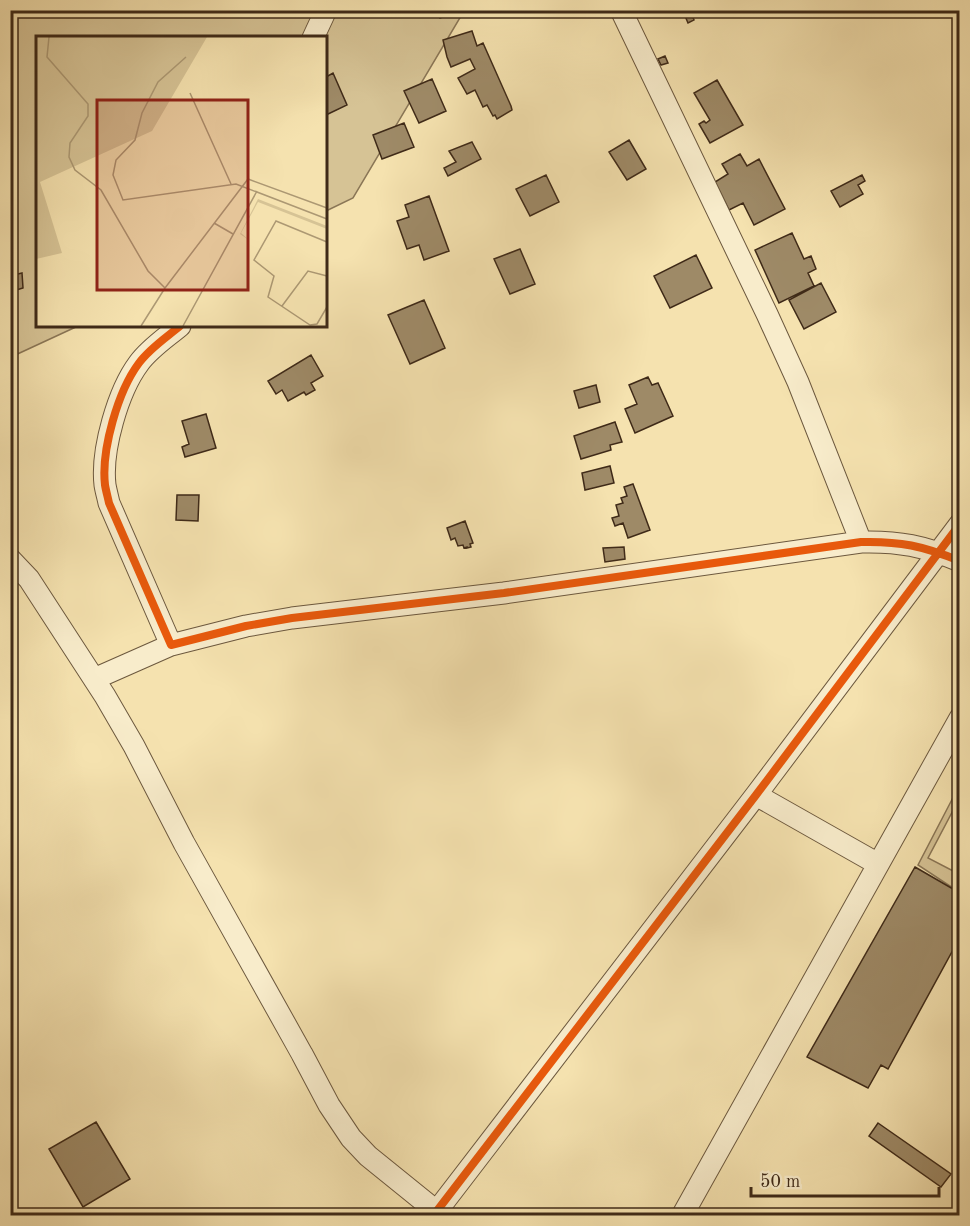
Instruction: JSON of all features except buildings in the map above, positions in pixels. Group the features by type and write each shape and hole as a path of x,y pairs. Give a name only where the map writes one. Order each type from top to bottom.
{"street":[{"path":"314,36 326,10"},
{"path":"621,10 772,324 861,542"},
{"path":"171,645 109,504 105,484 106,458 114,416 124,387 140,362 179,327"},
{"path":"10,559 29,579 134,746 184,843 329,1105 351,1138 368,1156 435,1214 960,524"},
{"path":"94,679 171,645 246,626 292,618 504,593 861,542 911,544 960,561"},
{"path":"682,1215 960,718"},
{"path":"756,795 878,864"}],"shaded area":[{"path":"10,11 464,11 353,198 327,211 327,36 36,36 36,327 76,327 11,357"},
{"path":"959,786 959,799 928,858 959,874 959,892 918,865"}],"cycle path":[{"path":"179,327 148,352 131,375 118,405 108,438 104,471 109,503 171,645 246,626 292,618 504,593 861,542 888,542 911,546 960,561"},
{"path":"433,1216 756,795 960,524"}]}
